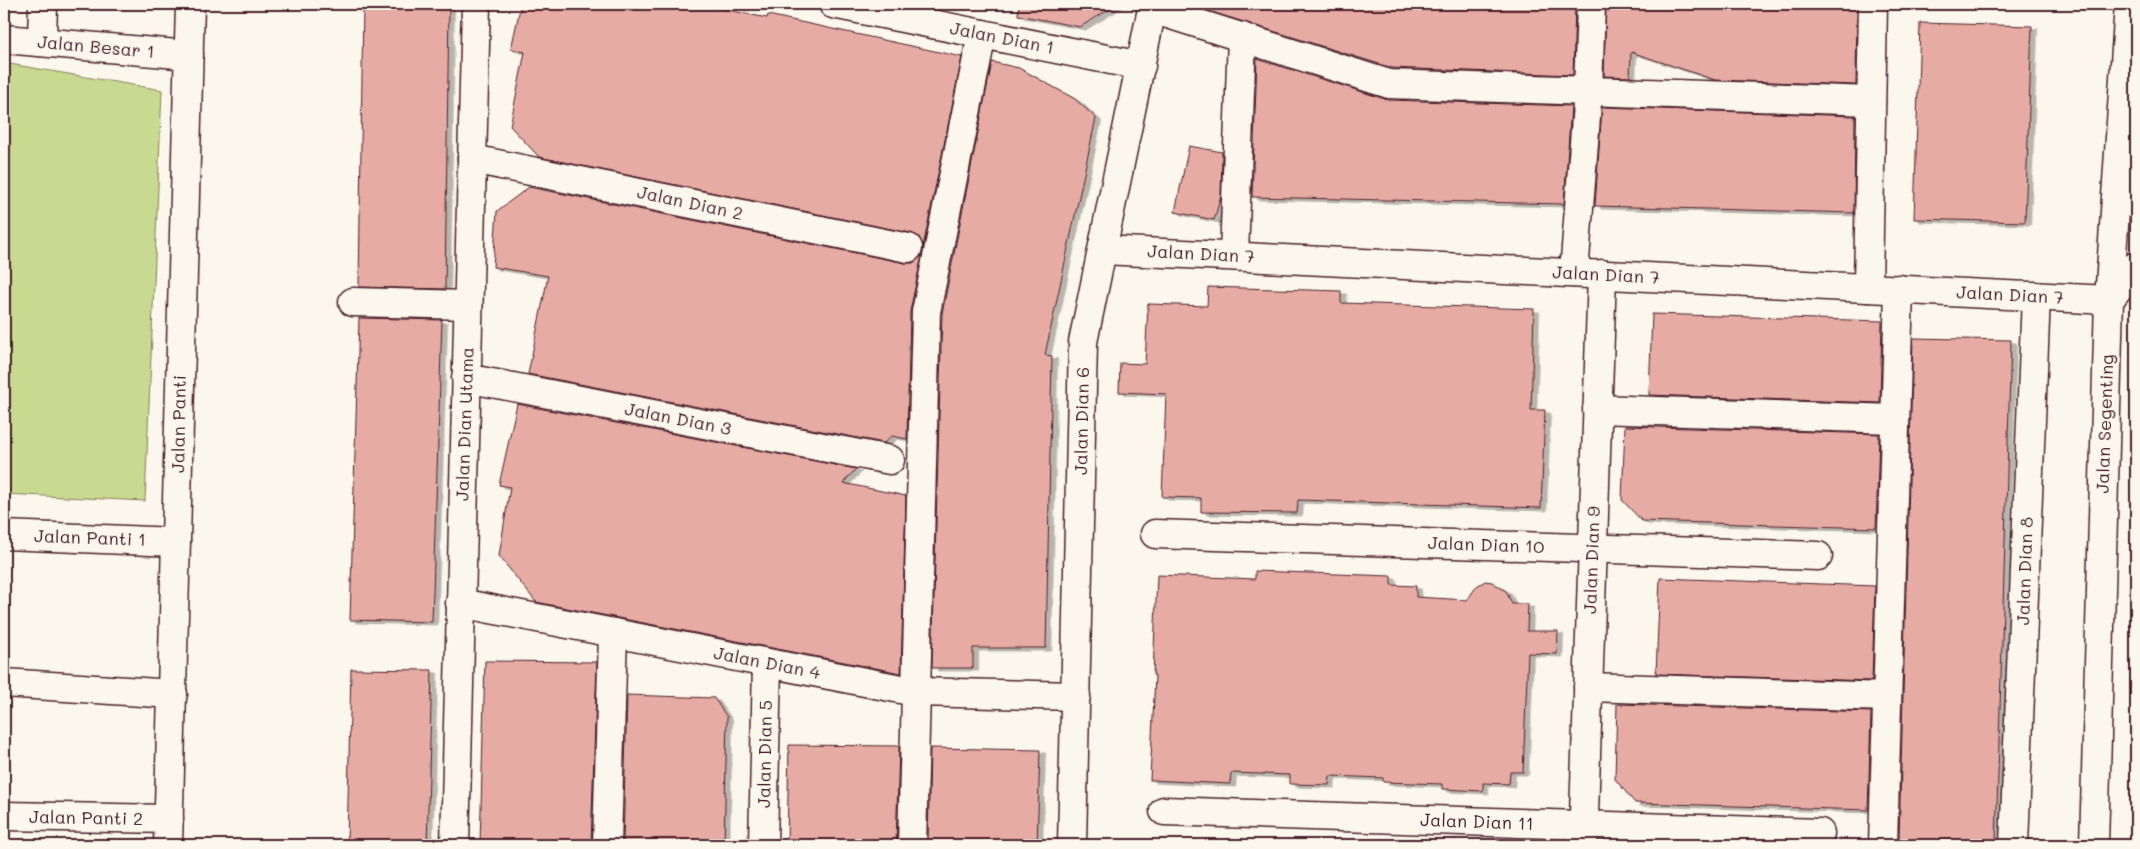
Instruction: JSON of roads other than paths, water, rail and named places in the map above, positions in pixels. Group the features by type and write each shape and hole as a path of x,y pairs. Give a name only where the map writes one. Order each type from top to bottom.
{"street":[{"path":"42,42 43,4"},
{"name":"Jalan Panti","path":"169,832 190,4"},
{"name":"Jalan Dian Utama","path":"455,845 476,4"},
{"name":"Jalan Dian 1","path":"833,4 1141,66"},
{"path":"1574,273 1588,91 1591,4"},
{"path":"1868,288 1874,4"},
{"name":"Jalan Segenting","path":"2094,845 2109,300 2129,4"},
{"path":"1153,7 1389,84 1871,101"},
{"name":"Jalan Dian 6","path":"1072,845 1083,342 1153,7"},
{"path":"912,845 926,312 982,34"},
{"path":"1234,256 1242,37"},
{"name":"Jalan Besar 1","path":"4,39 189,55"},
{"name":"Jalan Dian 2","path":"472,159 908,248"},
{"name":"Jalan Dian 7","path":"1103,250 2109,300"},
{"path":"2109,300 2136,266"},
{"name":"Jalan Dian 9","path":"1584,835 1602,274"},
{"path":"1883,845 1899,289"},
{"name":"Jalan Dian 8","path":"2014,845 2036,296"},
{"path":"353,302 468,306"},
{"name":"Jalan Dian 3","path":"466,378 890,460"},
{"path":"1597,409 1895,419"},
{"name":"Jalan Dian 10","path":"1155,534 1818,556"},
{"name":"Jalan Panti 1","path":"4,535 176,542"},
{"name":"Jalan Dian 4","path":"460,603 916,692 1076,696"},
{"path":"607,845 613,633"},
{"name":"Jalan Dian 5","path":"763,845 767,663"},
{"path":"4,683 173,694"},
{"path":"1588,687 1887,697"},
{"name":"Jalan Dian 11","path":"1164,811 1584,835 1820,833"},
{"name":"Jalan Panti 2","path":"4,816 169,832"}]}
